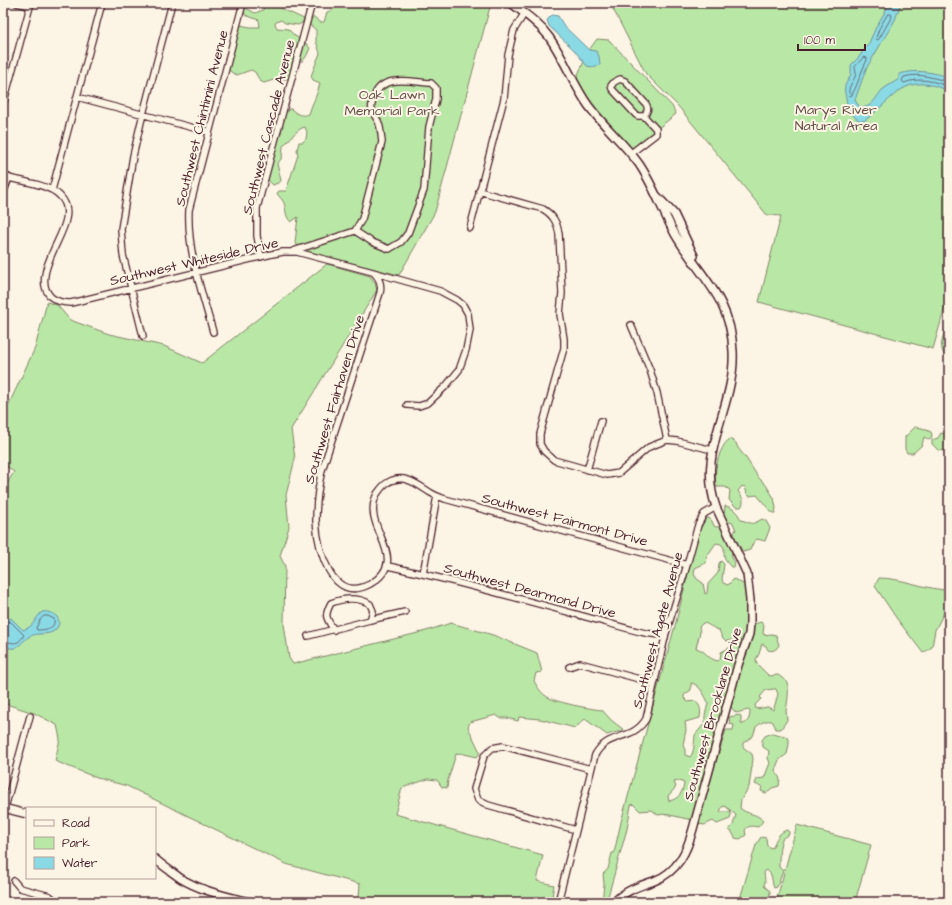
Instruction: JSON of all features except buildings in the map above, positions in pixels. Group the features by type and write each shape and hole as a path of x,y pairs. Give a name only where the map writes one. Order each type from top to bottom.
{"street":[{"path":"3,105 30,5 17,3"},
{"path":"3,191 5,177 52,190 102,3"},
{"path":"143,336 123,255 121,229 133,156 172,3"},
{"name":"Southwest Chintimini Avenue","path":"213,332 196,272 189,235 189,210 243,3"},
{"name":"Southwest Cascade Avenue","path":"261,257 257,236 256,214 312,3"},
{"name":"Southwest Brooklane Drive","path":"510,3 538,25 550,38 585,101 630,154 643,171 657,195 674,214 701,271 715,290 725,312 731,331 733,369 730,386 712,450 710,480 712,496 716,507 747,574 750,600 749,634 738,665 686,852 676,866 664,876 628,890 614,902"},
{"path":"470,228 504,99 508,55 514,30 524,14"},
{"path":"630,154 656,134 655,127 644,116 636,115 612,89 611,86 614,82 620,79 625,81 646,104 648,107 644,116"},
{"path":"292,252 355,231 362,219 382,142 378,121 372,111 372,104 375,94 382,85 393,80 431,83 436,88 436,99 429,127 424,190 408,233 401,242 389,249 372,242 355,231"},
{"path":"77,97 209,132"},
{"name":"Southwest Whiteside Drive","path":"52,190 63,199 67,212 65,223 45,275 48,294 60,302 71,303 283,252 292,252 369,271 443,292 457,300 463,305 469,318 470,335 461,365 454,377 428,403 419,406 407,405"},
{"path":"479,191 543,209 550,213 557,225 559,234 562,293 560,314 564,348 540,434 540,444 544,451 554,460 607,475 619,473 649,446 667,440 712,450"},
{"name":"Southwest Fairhaven Drive","path":"353,588 338,584 330,574 318,536 316,523 317,495 322,470 380,294 380,280 374,273"},
{"path":"631,326 650,370 657,393 667,440"},
{"path":"587,470 601,421"},
{"path":"353,599 353,588 364,586 375,581 388,566 385,547 373,514 374,503 379,492 384,485 392,480 405,479 412,481 437,496 423,574"},
{"name":"Southwest Fairmont Drive","path":"437,496 687,565"},
{"name":"Southwest Agate Avenue","path":"558,902 595,755 599,747 606,742 628,734 642,726 646,719 666,633 700,521 704,514 716,507"},
{"name":"Southwest Dearmond Drive","path":"388,566 529,600 634,630 662,635 666,633"},
{"path":"334,630 328,622 326,612 331,603 340,599 363,599 370,604 372,611 370,620"},
{"path":"308,636 405,612"},
{"path":"569,667 580,663 654,683"},
{"path":"26,814 4,808 30,716"},
{"path":"576,830 488,806 478,800 474,789 484,756 492,748 503,746 591,769"},
{"path":"156,861 181,878 197,886 212,892 248,902"},
{"path":"14,881 20,888 50,896 57,902"}],"green space":[{"path":"264,3 280,3 280,8 304,19 302,23 298,25 285,23 281,20 275,24 277,28 288,29 295,36 304,41 310,48 303,61 299,61 291,77 264,83 260,81 255,72 251,70 237,75 231,72 228,68 234,51 234,39 240,25 260,27 259,20 245,15 244,7 255,13 263,10"},
{"name":"Oak Lawn Memorial Park","path":"338,3 491,3 435,212 399,275 304,251 295,243 298,217 291,222 289,220 286,215 283,201 277,193 279,191 286,191 298,155 297,150 299,142 303,142 306,139 307,132 305,127 296,132 283,146 282,158 277,164 281,180 280,182 273,185 266,178 271,159 275,156 274,149 285,114 289,109 291,109 299,114 309,114 319,87 320,83 313,80 311,76 320,53 316,41 316,30 310,25 310,20 314,17 320,22 324,22 327,12 334,9"},
{"name":"Marys River Natural Area","path":"610,3 949,3 949,293 933,349 759,302 781,216 767,215 678,106 646,74"},
{"path":"597,39 609,40 672,106 676,114 633,148 628,147 588,99 576,79 589,50"},
{"path":"327,264 370,276 375,283 377,290 291,429 295,459 286,495 289,527 280,556 285,566 284,624 289,658 293,664 426,631 451,623 493,635 537,653 542,672 536,673 534,681 544,694 564,703 602,710 611,720 624,730 607,735 585,719 575,728 540,719 519,717 518,721 500,718 496,715 470,722 468,727 480,752 477,757 460,753 456,754 447,788 442,787 437,780 428,779 402,788 395,814 543,855 537,881 554,885 551,902 375,902 359,897 360,884 286,864 127,786 97,778 55,761 60,739 57,725 34,713 3,703 3,490 14,472 3,463 3,409 9,404 35,348 47,302 57,305 70,320 109,334 164,346 202,363"},
{"path":"947,327 949,330 949,359 945,356 942,348 942,340"},
{"path":"915,427 931,432 931,439 929,440 924,437 922,445 913,453 907,453 905,449 905,437"},
{"path":"941,433 949,435 949,452 938,450 932,444 932,440 938,438"},
{"path":"730,439 736,443 758,477 766,485 774,498 776,508 775,513 771,512 757,495 749,496 745,487 742,486 738,491 743,503 741,507 736,507 729,500 730,490 725,487 717,487 715,476 718,461 723,447"},
{"path":"725,506 735,511 741,520 752,523 762,519 766,521 770,528 765,541 757,539 753,543 750,550 743,552 734,536 734,532 736,530 733,523 726,521 724,516"},
{"path":"706,518 709,518 712,521 714,526 723,527 731,547 732,557 735,563 734,567 731,567 726,560 724,556 724,548 721,544 716,543 707,556 706,563 695,568 694,574 697,579 703,583 705,594 707,593 708,584 718,573 719,563 721,561 724,564 722,579 723,583 728,585 734,579 743,584 745,582 748,596 748,610 745,637 694,819 686,819 663,814 658,815 652,810 640,811 633,804 631,805 627,829 607,900 602,902 604,884 603,874 608,869 612,853 614,853 621,822 676,622 698,533","holes":["703,623 719,630 722,637 726,641 733,640 733,645 721,652 720,659 718,661 711,659 703,651 696,648 700,632 699,627","691,683 699,687 708,702 705,723 695,735 694,749 690,757 685,755 683,745 686,730 685,722 700,718 700,708 697,703 695,701 688,702 684,698 684,695 691,690","679,781 684,783 678,797 669,801 668,796 676,787 674,782"]},
{"path":"879,578 887,578 945,590 945,611 935,630 932,647 923,653 897,619 875,586"},
{"path":"761,622 764,626 764,635 776,635 779,645 777,648 770,651 762,644 756,659 757,664 768,675 778,675 787,683 787,720 781,729 776,729 771,721 761,723 756,727 753,736 743,743 743,747 752,754 753,759 749,787 741,800 740,808 761,818 763,821 758,827 748,827 745,830 746,835 740,839 735,838 729,830 733,825 736,815 725,806 722,807 720,812 730,812 730,819 717,824 713,821 704,825 699,824 699,822 726,730 733,730 734,725 730,724 729,717 741,716 742,724 748,721 750,711 748,710 736,713 731,707 744,657 751,640 754,624","holes":["776,689 778,694 773,710 768,707 756,709 755,705 761,699 760,697 766,690"]},
{"path":"772,733 785,736 789,739 789,744 787,754 779,760 775,770 780,779 779,786 772,788 766,793 761,791 762,786 755,784 757,779 764,778 770,763 768,758 769,751 763,747 762,740 765,736"},
{"path":"797,825 871,845 855,902 776,902"},
{"path":"787,830 789,834 783,838 780,847 779,867 783,871 777,887 774,888 769,872 766,870 764,871 764,886 770,891 769,902 739,902 756,845 761,837 766,838 767,846 771,848 780,834"}],"water":[{"path":"888,3 901,3 895,20 866,69 855,100 858,105 862,107 869,106 882,90 899,79 899,74 906,72 924,72 949,77 949,91 921,84 911,85 893,96 864,121 858,120 848,108 845,86 851,75 851,65 869,43"},
{"path":"552,15 558,16 564,26 589,50 596,51 599,56 600,65 593,67 587,66 574,50 549,26 547,20"},
{"path":"42,612 54,614 59,620 59,624 54,631 35,634 16,648 8,647 3,643 4,621 11,618 23,630 32,624"}]}
